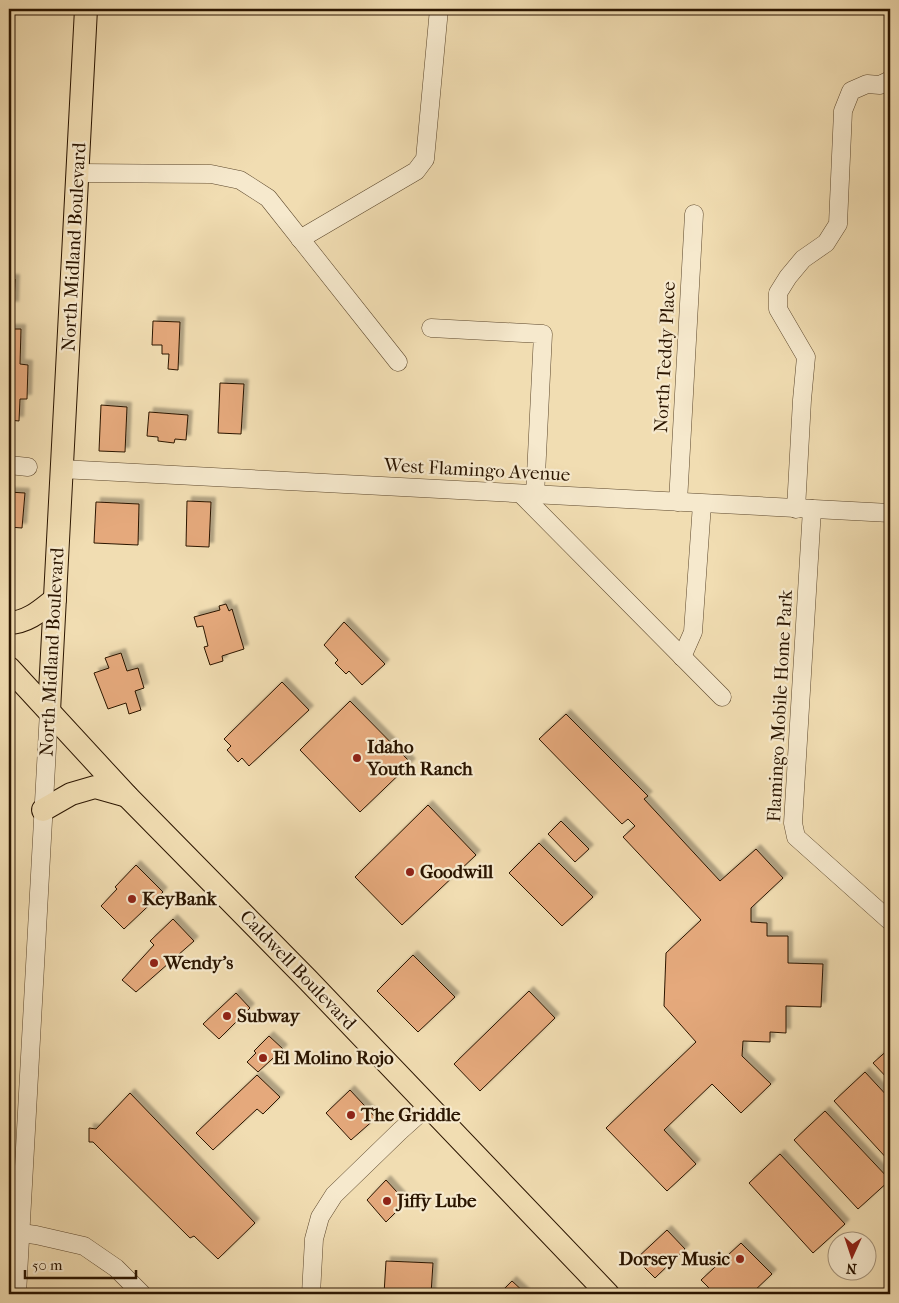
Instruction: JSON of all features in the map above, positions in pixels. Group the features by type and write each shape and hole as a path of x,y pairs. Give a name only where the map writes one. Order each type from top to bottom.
{"main road":[{"name":"North Midland Boulevard","path":"49,711 86,9"},
{"path":"9,624 31,618 55,599"},
{"name":"Caldwell Boulevard","path":"9,668 127,796 296,967 608,1294"},
{"path":"43,810 71,794 94,787 127,796"}],"street":[{"path":"300,239 416,171 425,159 439,9"},
{"name":"Flamingo Mobile Home Park","path":"890,80 880,85 867,84 852,91 843,111 838,224 826,243 803,259 778,293 778,309 806,357 802,400 804,509 793,823 796,837 890,921"},
{"path":"78,173 211,174 240,180 268,198 398,362"},
{"name":"North Teddy Place","path":"678,502 694,214"},
{"path":"431,328 543,334 528,494 722,697"},
{"path":"9,466 28,466"},
{"name":"West Flamingo Avenue","path":"62,469 890,513"},
{"path":"682,657 693,632 702,504"},
{"name":"North Midland Boulevard","path":"17,1294 49,711"},
{"path":"311,1294 314,1239 320,1217 334,1195 400,1130 428,1106"},
{"path":"21,1233 84,1246 116,1268 142,1294"}],"building":[{"path":"9,279 15,279 14,306 9,305"},
{"path":"153,321 180,322 178,370 168,369 169,354 162,354 162,345 152,345"},
{"path":"9,329 21,329 20,364 28,365 27,399 20,399 19,421 9,420"},
{"path":"220,383 244,384 241,434 218,433"},
{"path":"101,405 127,407 125,452 99,451"},
{"path":"149,412 188,415 186,440 175,439 174,443 158,441 158,437 147,436"},
{"path":"9,492 25,493 22,528 9,527"},
{"path":"187,501 211,502 209,547 186,546"},
{"path":"96,502 139,504 138,545 94,543"},
{"path":"226,604 229,611 232,609 244,649 222,656 223,661 210,665 204,647 208,646 203,626 197,627 194,617 220,610 219,606"},
{"path":"344,622 385,664 362,685 349,671 346,674 335,663 338,660 324,645"},
{"path":"121,653 127,671 138,668 144,688 135,691 141,710 129,714 126,703 108,709 94,673 109,668 105,658"},
{"path":"282,682 309,710 249,766 242,758 238,762 227,750 231,746 224,739"},
{"path":"350,701 411,763 360,812 300,750"},
{"path":"566,714 648,796 644,799 720,881 756,849 783,878 751,908 751,922 767,923 767,936 788,936 788,963 823,964 821,1007 786,1006 786,1033 770,1032 770,1042 743,1041 742,1056 771,1084 741,1113 712,1084 664,1130 696,1164 667,1191 606,1128 696,1042 664,1006 666,953 701,920 623,837 635,826 628,819 622,824 539,739"},
{"path":"428,805 476,855 402,925 355,877"},
{"path":"561,821 589,849 575,862 548,834"},
{"path":"539,843 593,897 562,926 509,873"},
{"name":"KeyBank","path":"136,865 163,892 124,929 101,906 117,889 115,887"},
{"name":"Wendy's","path":"173,919 194,941 136,992 122,980 154,945 150,941"},
{"path":"413,955 455,997 418,1032 377,991"},
{"path":"529,991 555,1018 480,1091 454,1064"},
{"name":"Subway","path":"236,993 250,1008 219,1039 203,1024"},
{"name":"El Molino Rojo","path":"269,1036 283,1049 258,1072 247,1062 256,1053 254,1051"},
{"path":"890,1048 890,1081 873,1063"},
{"path":"865,1072 890,1099 890,1162 834,1101"},
{"path":"257,1075 280,1097 263,1114 257,1109 213,1150 196,1133"},
{"name":"The Griddle","path":"350,1090 376,1118 351,1140 326,1113"},
{"path":"130,1093 255,1223 218,1259 194,1236 190,1238 93,1142 89,1142 89,1128 96,1129"},
{"path":"825,1111 890,1180 858,1209 794,1140"},
{"path":"780,1154 845,1224 838,1230 826,1230 826,1241 813,1253 749,1183"},
{"name":"Jiffy Lube","path":"386,1180 406,1202 386,1222 367,1200"},
{"path":"667,1230 685,1249 655,1278 636,1259"},
{"name":"Dorsey Music","path":"741,1243 772,1274 751,1294 715,1294 701,1280"},
{"path":"386,1261 433,1263 431,1294 384,1294"},
{"path":"512,1281 526,1294 499,1294"}],"place":[{"name":"Idaho Youth Ranch","path":"357,758"},
{"name":"Goodwill","path":"410,872"},
{"name":"KeyBank","path":"132,899"},
{"name":"Wendy's","path":"154,963"},
{"name":"Subway","path":"227,1016"},
{"name":"El Molino Rojo","path":"263,1058"},
{"name":"The Griddle","path":"351,1115"},
{"name":"Jiffy Lube","path":"387,1201"},
{"name":"Dorsey Music","path":"740,1259"}]}
